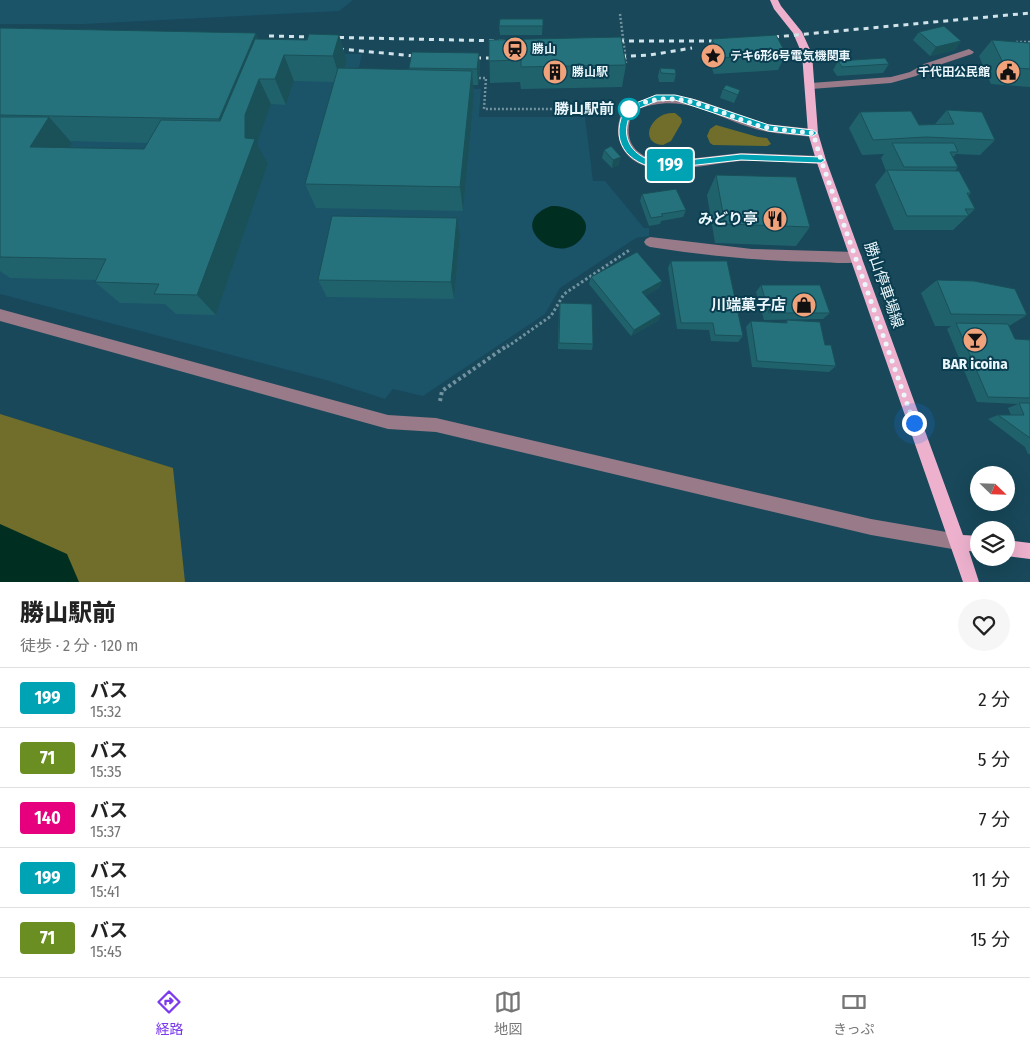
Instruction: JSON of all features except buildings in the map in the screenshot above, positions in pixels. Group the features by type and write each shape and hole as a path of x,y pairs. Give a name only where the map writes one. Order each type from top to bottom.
{"main road":[{"name":"勝山停車場線","path":"774,0 804,47 809,63 813,133 821,160 971,582"},
{"path":"958,542 970,543"},
{"path":"1015,549 1030,551"}],"street":[{"path":"811,86 891,80 913,74 927,66 969,52"},
{"path":"813,133 768,128 692,102 675,98 656,98 629,109 625,118 623,139 627,150 638,158 661,166 741,157 821,160"},
{"path":"650,242 710,252 808,258 856,257"},
{"path":"0,315 388,422 436,425 871,527 958,542"}],"path":[{"path":"618,62 626,62 620,14"},
{"path":"1012,42 1030,42"},
{"path":"479,78 486,78 484,109 600,110"},
{"path":"436,425 442,392 551,316 564,294 627,250 650,242"}],"shaded area":[{"path":"0,0 353,0 339,11 84,24 0,24"},
{"path":"0,50 362,54 358,72 409,87 481,89 479,117 585,117 593,181 605,181 644,228 649,228 649,236 636,238 560,288 545,314 423,396 393,389 385,399 326,380 0,294"},
{"path":"675,113 681,118 682,122 671,141 663,145 655,143 649,133 654,122 659,117"},
{"path":"716,125 767,138 771,144 767,146 713,145 707,136 710,129"},
{"path":"551,206 572,210 579,214 586,225 581,239 571,247 549,246 539,240 534,232 532,222 538,213"},
{"path":"0,414 173,468 185,582 0,582"}],"waterway":[{"path":"0,563 39,582"}],"railway":[{"path":"764,38 1030,13"},
{"path":"269,36 504,41"},
{"path":"609,41 726,41"},
{"path":"329,48 426,57"},
{"path":"611,57 650,55 692,48"},
{"path":"466,58 503,58"}],"bus line":[{"name":"199","path":"813,133 768,128 692,102 675,98 656,98 629,109 625,118 623,139 627,150 638,158 661,166 741,157 821,160"}],"place":[{"name":"勝山","path":"515,49"},
{"name":"テキ6形6号電気機関車","path":"713,56"},
{"name":"勝山駅","path":"555,72"},
{"name":"千代田公民館","path":"1008,72"},
{"name":"勝山駅前","path":"629,109"},
{"name":"みどり亭","path":"775,219"},
{"name":"川端菓子店","path":"804,305"},
{"name":"BAR icoina","path":"975,340"}],"route":[{"path":"629,109 656,98 675,98 692,102 756,125 813,133 914,423"}]}
